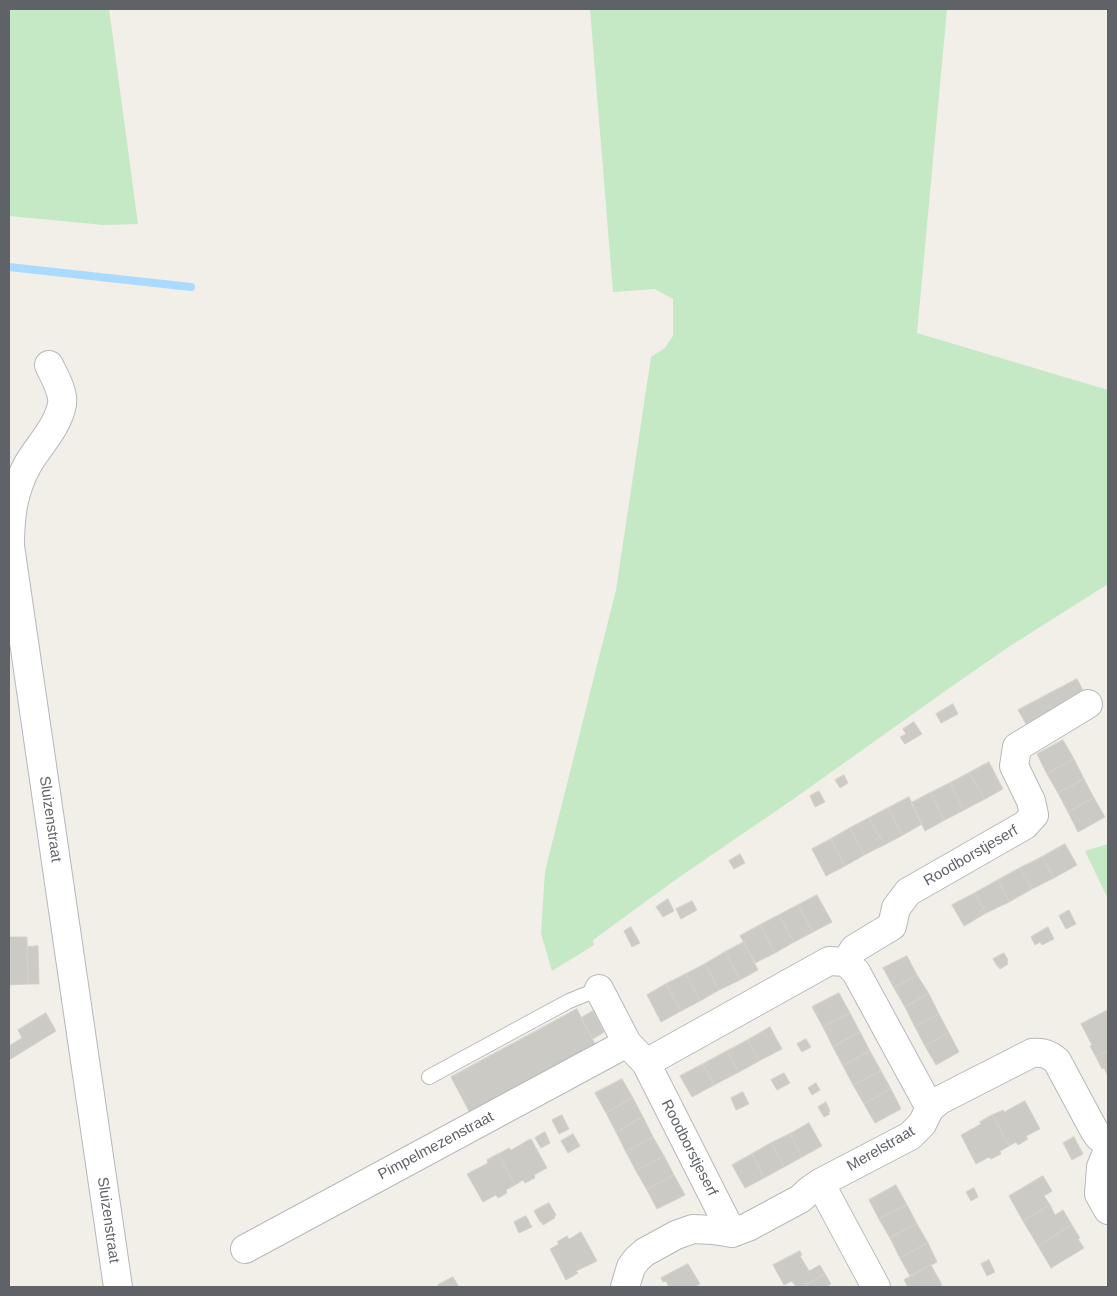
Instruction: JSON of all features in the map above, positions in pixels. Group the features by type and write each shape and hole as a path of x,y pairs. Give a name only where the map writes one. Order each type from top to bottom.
{"street":[{"name":"Sluizenstraat","path":"49,365 62,395 62,404 55,424 28,464 18,483 10,521 10,546 118,1287"},
{"name":"Roodborstjeserf","path":"846,962 854,948 892,926 896,908 908,892 1025,825 1034,815 1031,801 1014,766 1017,747 1088,704"},
{"path":"646,1063 828,962 846,962 856,972 930,1108"},
{"name":"Roodborstjeserf","path":"599,989 627,1043 646,1063 732,1233"},
{"name":"Pimpelmezenstraat","path":"245,1249 627,1043"},
{"name":"Merelstraat","path":"732,1233 748,1227 800,1199 820,1183 910,1136 922,1124 930,1108 940,1100 1032,1053 1045,1053 1057,1061 1094,1130 1099,1137 1108,1142"},
{"path":"1108,1150 1101,1166 1099,1194 1108,1210"},
{"path":"820,1183 876,1287"},
{"path":"625,1287 631,1267 641,1255 676,1235 693,1229 732,1233"}],"lane":[{"path":"429,1077 569,1001 599,989"}],"green space":[{"path":"9,9 109,9 138,224 104,225 9,216"},
{"path":"590,9 947,9 917,333 1108,390 1108,584 1010,646 948,689 678,878 593,940 594,945 552,971 541,933 545,871 616,590 651,357 665,348 673,336 673,299 655,289 613,292"},
{"path":"1108,844 1108,899 1085,851"}],"building":[{"path":"1077,679 1087,698 1029,729 1018,710"},
{"path":"953,704 958,714 941,723 936,714"},
{"path":"914,722 922,734 905,744 900,737 906,734 903,729"},
{"path":"1063,740 1074,759 1047,774 1037,754"},
{"path":"1074,759 1084,779 1058,793 1047,774"},
{"path":"989,762 1003,789 985,799 969,773"},
{"path":"969,773 985,799 964,810 950,783"},
{"path":"844,775 848,783 840,788 835,780"},
{"path":"1084,779 1094,798 1068,812 1058,793"},
{"path":"950,783 964,810 945,820 930,793"},
{"path":"819,791 825,802 815,807 810,796"},
{"path":"930,793 945,820 925,831 911,803"},
{"path":"909,797 922,824 903,835 888,808"},
{"path":"1094,798 1105,817 1078,832 1068,812"},
{"path":"888,808 903,835 884,845 869,818"},
{"path":"869,818 884,845 864,855 850,828"},
{"path":"850,828 864,855 845,866 831,839"},
{"path":"831,839 845,866 826,876 812,849"},
{"path":"1065,844 1077,865 1054,878 1042,857"},
{"path":"740,854 745,863 734,869 729,861"},
{"path":"1042,857 1054,878 1032,889 1020,868"},
{"path":"1020,868 1032,889 1009,902 998,880"},
{"path":"998,880 1009,902 986,913 975,893"},
{"path":"975,893 986,913 964,926 952,905"},
{"path":"817,895 832,922 813,932 798,905"},
{"path":"668,899 674,911 663,917 656,907"},
{"path":"692,901 697,910 681,919 676,909"},
{"path":"798,905 813,932 794,942 779,915"},
{"path":"1069,910 1076,924 1066,929 1059,916"},
{"path":"779,915 794,942 775,953 760,925"},
{"path":"760,925 775,953 755,963 740,936"},
{"path":"631,927 640,943 632,947 624,931"},
{"path":"1048,927 1054,939 1042,945 1040,942 1035,945 1031,937"},
{"path":"9,937 27,937 28,984 9,985"},
{"path":"744,942 758,970 740,980 725,952"},
{"path":"38,946 39,984 28,984 27,947"},
{"path":"725,952 740,980 719,990 705,964"},
{"path":"1004,953 1008,964 1000,969 993,959"},
{"path":"907,956 917,975 894,988 883,968"},
{"path":"705,964 719,990 700,1001 686,974"},
{"path":"686,974 700,1001 681,1011 666,984"},
{"path":"917,975 929,994 905,1007 894,988"},
{"path":"666,984 681,1011 661,1022 647,995"},
{"path":"839,993 850,1013 823,1027 812,1007"},
{"path":"929,994 939,1014 915,1027 905,1007"},
{"path":"577,1009 597,1048 471,1115 451,1077"},
{"path":"1108,1010 1108,1051 1096,1057 1081,1024"},
{"path":"593,1011 604,1032 593,1039 581,1018"},
{"path":"46,1013 56,1031 9,1060 9,1046 22,1038 18,1030"},
{"path":"850,1013 860,1032 833,1047 823,1027"},
{"path":"939,1014 949,1033 925,1046 915,1027"},
{"path":"770,1027 782,1049 759,1061 748,1040"},
{"path":"860,1032 870,1051 843,1066 833,1047"},
{"path":"949,1033 959,1052 936,1065 925,1046"},
{"path":"806,1039 811,1047 802,1052 797,1044"},
{"path":"748,1040 759,1061 739,1072 727,1051"},
{"path":"727,1051 739,1072 714,1085 703,1064"},
{"path":"870,1051 881,1071 853,1085 843,1066"},
{"path":"1108,1051 1108,1076 1096,1057"},
{"path":"703,1064 714,1085 692,1097 680,1076"},
{"path":"881,1071 891,1089 864,1104 853,1085"},
{"path":"784,1073 790,1083 777,1090 771,1080"},
{"path":"622,1079 633,1098 606,1113 595,1093"},
{"path":"816,1083 820,1090 812,1095 808,1088"},
{"path":"891,1089 901,1109 875,1123 864,1104"},
{"path":"743,1092 749,1104 736,1110 731,1098"},
{"path":"633,1098 643,1117 616,1132 606,1113"},
{"path":"1025,1101 1040,1129 1026,1136 1028,1139 1018,1145 1016,1142 1009,1146 992,1115 1003,1110 1004,1112"},
{"path":"826,1102 830,1114 824,1117 818,1107"},
{"path":"562,1115 569,1129 559,1134 552,1120"},
{"path":"992,1115 1009,1146 1000,1151 1001,1154 991,1159 989,1157 976,1164 961,1135 981,1124 980,1122"},
{"path":"643,1117 653,1137 626,1152 616,1132"},
{"path":"809,1123 822,1146 802,1157 790,1134"},
{"path":"545,1132 550,1143 541,1148 535,1138"},
{"path":"573,1134 580,1146 568,1153 561,1141"},
{"path":"790,1134 802,1157 784,1167 771,1143"},
{"path":"653,1137 664,1156 636,1171 626,1152"},
{"path":"1074,1137 1083,1154 1072,1160 1063,1143"},
{"path":"531,1139 547,1168 534,1175 535,1178 525,1183 523,1180 515,1185 498,1154 509,1148 511,1150"},
{"path":"771,1143 784,1167 764,1178 752,1154"},
{"path":"498,1154 515,1185 498,1198 496,1195 483,1202 467,1174 488,1163 487,1160"},
{"path":"752,1154 764,1178 745,1188 732,1165"},
{"path":"664,1156 674,1175 647,1190 636,1171"},
{"path":"674,1175 685,1195 657,1209 647,1190"},
{"path":"1043,1176 1052,1191 1044,1196 1050,1205 1023,1221 1009,1196"},
{"path":"896,1185 907,1205 879,1219 869,1200"},
{"path":"974,1188 978,1197 971,1201 966,1192"},
{"path":"549,1203 556,1215 554,1216 555,1218 543,1225 534,1211"},
{"path":"907,1205 917,1224 890,1238 879,1219"},
{"path":"1050,1205 1055,1215 1063,1210 1072,1225 1038,1246 1023,1221"},
{"path":"526,1216 532,1227 519,1233 514,1222"},
{"path":"917,1224 928,1243 900,1258 890,1238"},
{"path":"1072,1225 1084,1248 1051,1268 1038,1246"},
{"path":"581,1232 597,1261 576,1271 578,1273 566,1280 550,1249 567,1236 569,1239"},
{"path":"928,1243 937,1262 910,1276 900,1258"},
{"path":"800,1251 802,1255 800,1256 809,1271 820,1265 825,1274 802,1287 796,1287 792,1281 784,1285 773,1265"},
{"path":"989,1260 995,1272 987,1276 981,1264"},
{"path":"688,1264 700,1284 694,1287 669,1287 666,1281 663,1282 661,1278"},
{"path":"931,1265 942,1285 937,1287 908,1287 904,1280"},
{"path":"825,1274 831,1284 826,1287 802,1287"},
{"path":"453,1277 459,1287 439,1287 438,1285"}],"waterway":[{"path":"9,267 191,287"}]}
